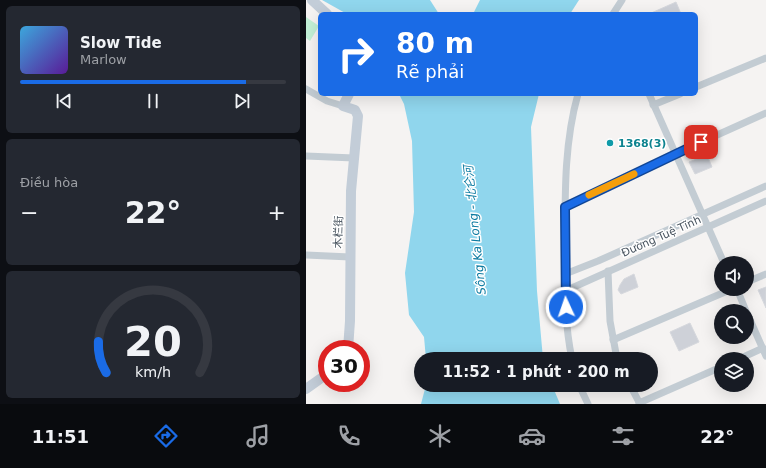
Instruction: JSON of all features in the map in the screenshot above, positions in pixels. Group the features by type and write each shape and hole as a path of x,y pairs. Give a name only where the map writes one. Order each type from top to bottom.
{"street":[{"path":"312,0 325,12"},
{"path":"616,12 622,0"},
{"path":"698,86 766,58"},
{"path":"306,89 318,96"},
{"path":"318,96 327,101 343,106 348,96"},
{"path":"570,352 567,338 564,274 565,207 571,124 578,96"},
{"path":"650,96 721,256"},
{"path":"654,105 675,96"},
{"name":"木栏街","path":"343,106 356,110 358,116 354,158 349,340"},
{"path":"565,207 675,154 766,113"},
{"path":"306,156 354,158"},
{"name":"Đường Tuệ Tĩnh","path":"564,274 702,216 766,186"},
{"name":"Đường Tuệ Tĩnh","path":"565,291 766,201"},
{"path":"306,255 350,257"},
{"path":"608,271 610,321 616,352"},
{"path":"754,279 766,274"},
{"path":"613,340 716,296"},
{"path":"754,328 764,352 754,355"},
{"path":"634,392 639,403 714,370"},
{"path":"306,389 318,380"},
{"path":"582,392 588,404"}],"green space":[{"path":"306,17 318,25 318,28 310,41 306,38"}],"water":[{"path":"322,0 430,0 438,12 343,12"},
{"path":"480,0 579,0 571,12 474,12"},
{"name":"Sông Ka Long - 北仑河","path":"400,96 539,96 531,127 537,291 542,352 425,352 424,337 409,315 405,273 414,212 412,141 404,104"},
{"path":"424,392 555,392 560,404 421,404"}],"building":[{"path":"676,2 680,12 654,12"},
{"path":"707,155 712,167 695,174 689,162"},
{"path":"634,274 638,287 621,294 618,290 620,285 624,279"},
{"path":"766,287 766,308 758,290"},
{"path":"690,323 699,342 679,351 670,332"}],"slow traffic":[{"path":"589,195 634,174"}],"place":[{"name":"1368(3)","path":"610,143"}],"route":[{"path":"566,307 564,274 565,207 701,142"}]}
